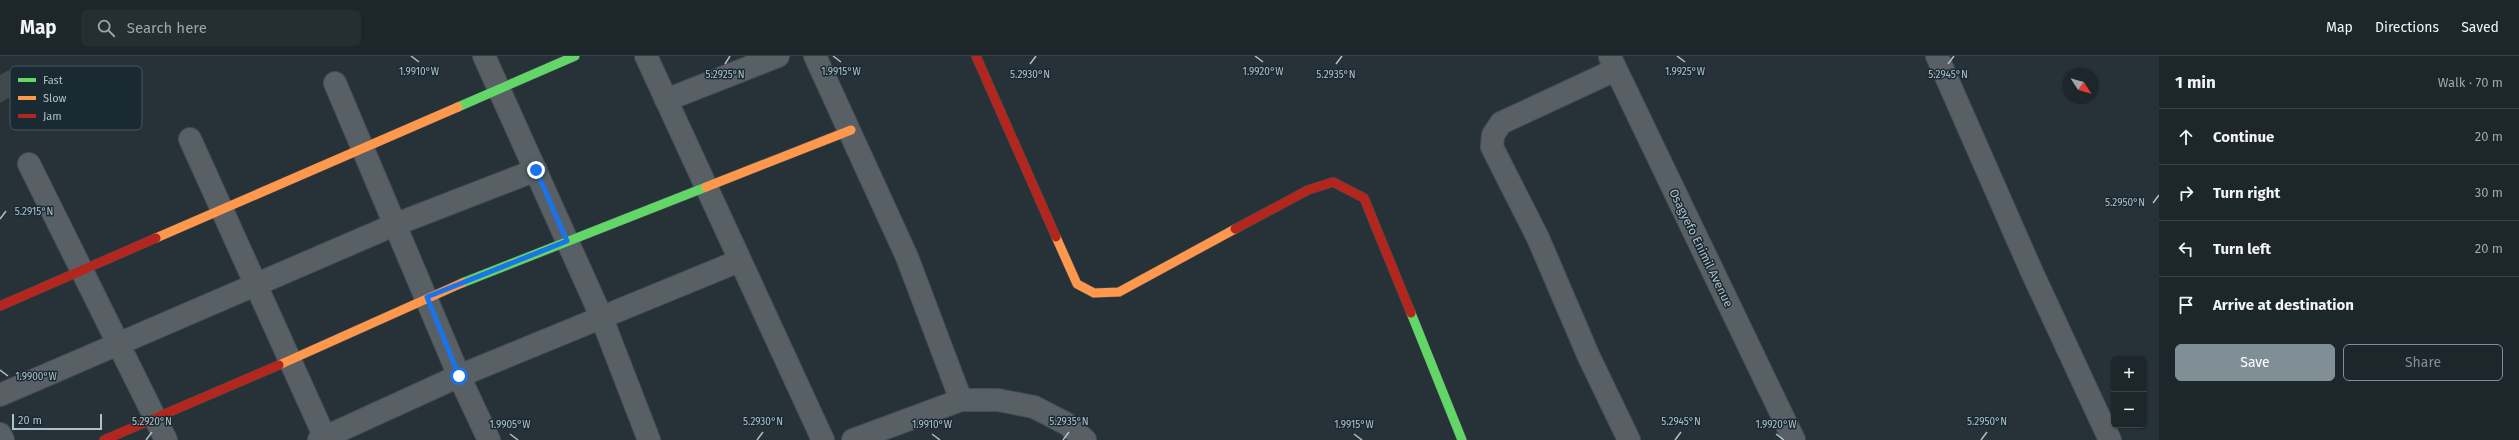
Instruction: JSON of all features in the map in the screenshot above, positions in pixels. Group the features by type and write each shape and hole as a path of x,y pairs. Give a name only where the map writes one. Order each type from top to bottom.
{"street":[{"path":"484,56 601,316 649,440"},
{"path":"0,306 81,269 499,91 575,56"},
{"path":"646,56 739,261 823,440"},
{"path":"666,100 778,56"},
{"path":"815,56 907,257 961,400"},
{"path":"976,56 1077,284 1094,293 1119,292 1308,190 1333,182 1364,198 1462,440"},
{"path":"1937,56 2031,270 2110,440"},
{"path":"1612,63 1501,122 1493,135 1492,147 1538,238 1589,357 1629,440"},
{"name":"Osagyefo Enimil Avenue","path":"1612,63 1794,440"},
{"path":"335,83 364,149 394,225 427,297 459,376 489,440"},
{"path":"104,440 290,360 427,297 850,130"},
{"path":"190,139 290,360 323,439 459,376 601,316 739,261"},
{"path":"29,164 166,440"},
{"path":"0,395 394,225 536,170"},
{"path":"853,440 961,400 998,400 1034,407 1067,424 1085,440"},
{"path":"0,434 3,440"}],"building":[{"path":"9,70 10,72 10,97 0,103 0,75"}],"traffic: fast":[{"path":"458,107 575,56"},
{"path":"462,283 706,187"},
{"path":"1411,313 1462,440"}],"traffic: slow":[{"path":"156,238 458,107"},
{"path":"706,187 851,130"},
{"path":"1056,237 1077,284 1094,293 1119,292 1235,229"},
{"path":"279,365 462,283"}],"traffic: jam":[{"path":"976,56 1056,237"},
{"path":"1235,229 1308,190 1333,182 1364,198 1411,313"},
{"path":"0,306 156,238"},
{"path":"104,440 279,365"}],"route":[{"path":"459,376 427,297 567,241 536,170"}]}
